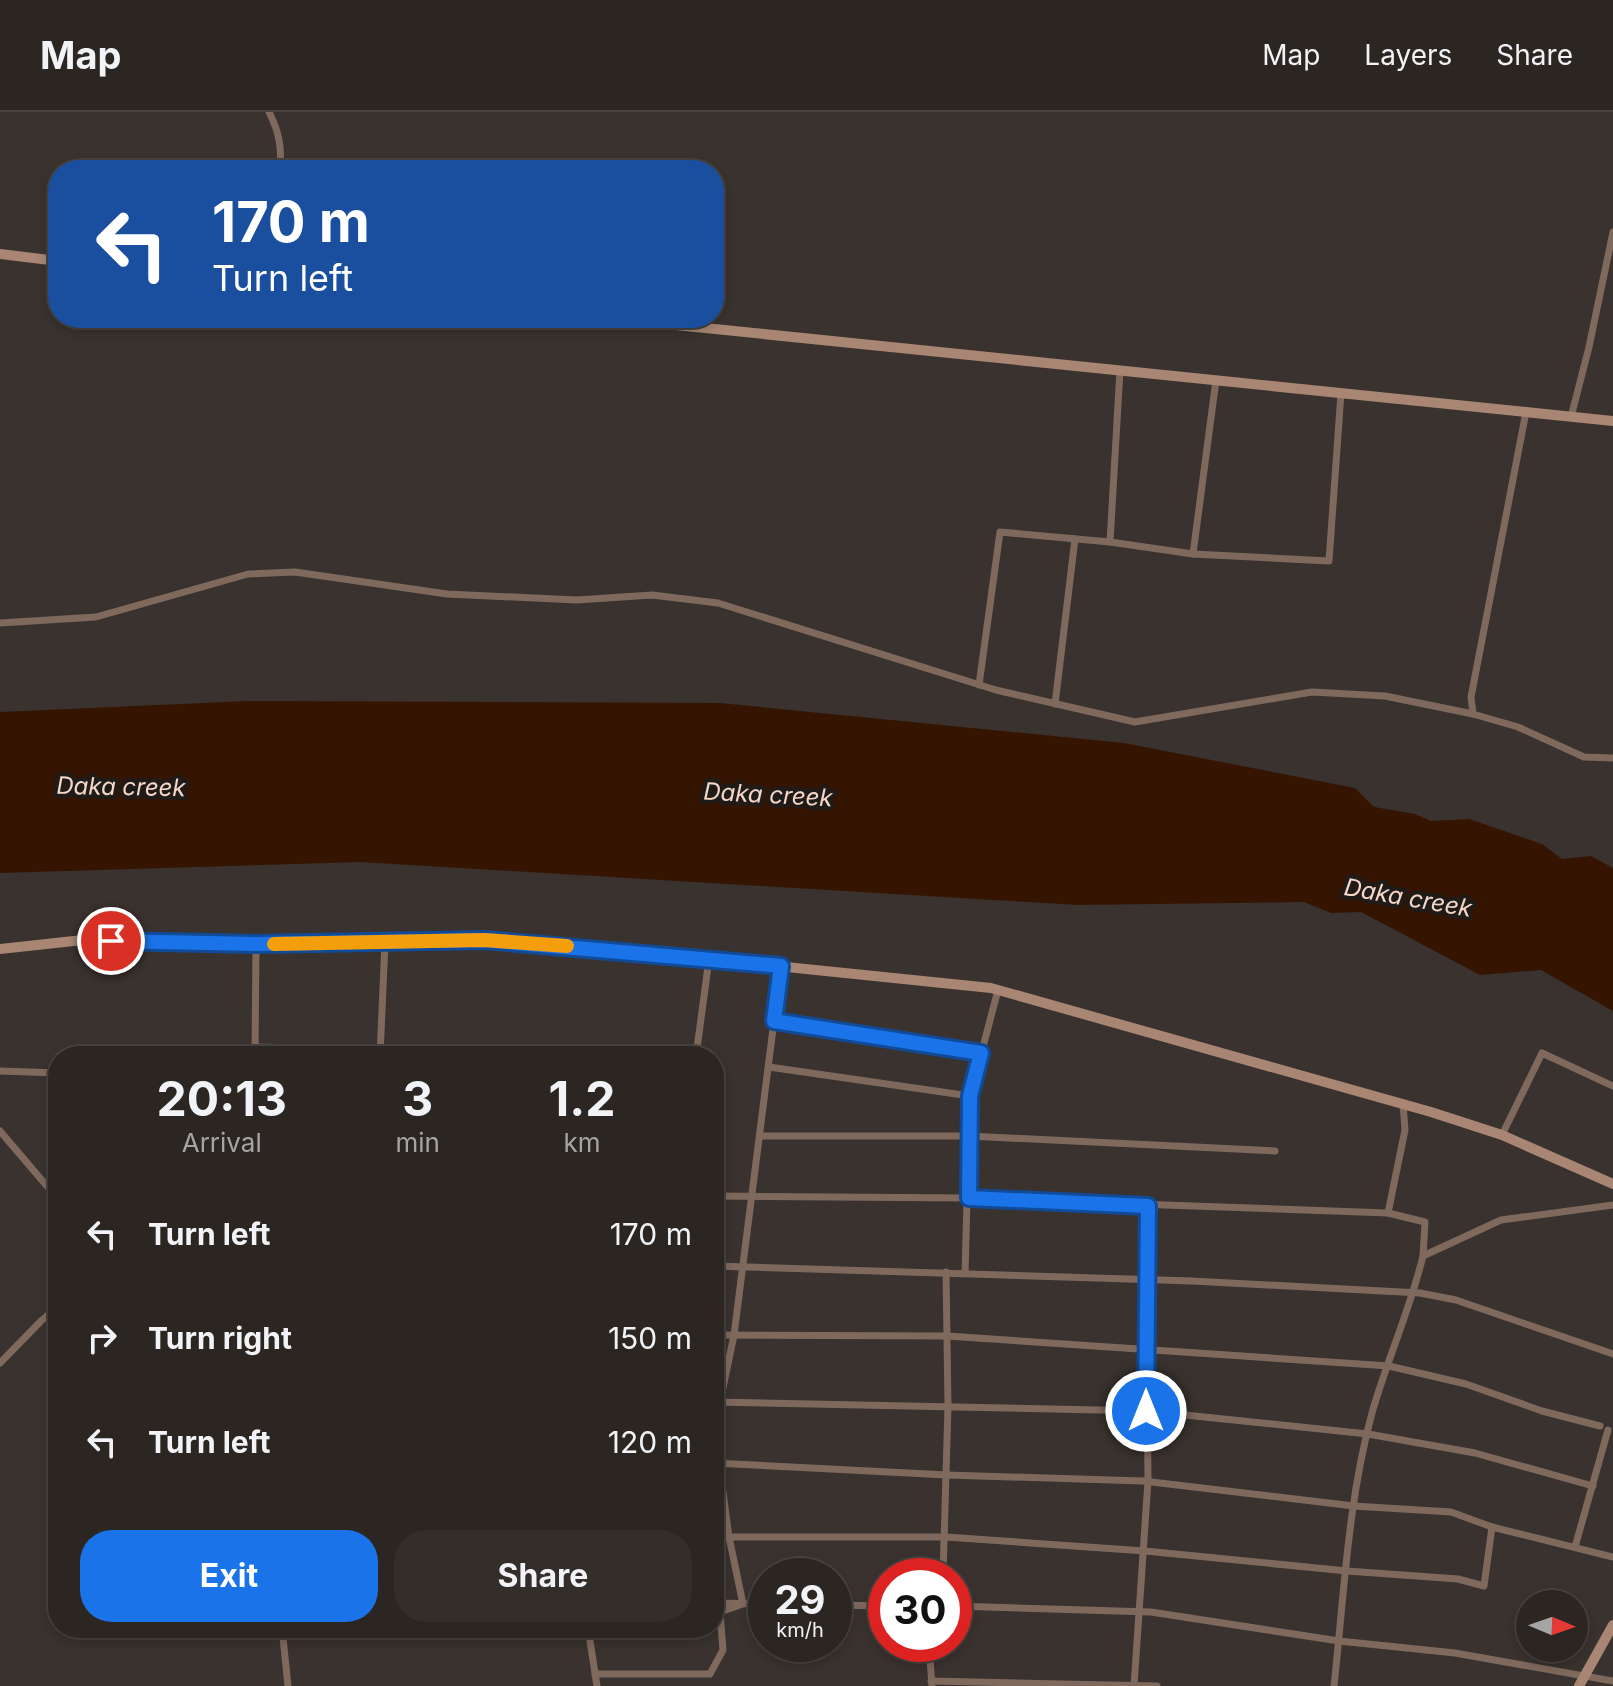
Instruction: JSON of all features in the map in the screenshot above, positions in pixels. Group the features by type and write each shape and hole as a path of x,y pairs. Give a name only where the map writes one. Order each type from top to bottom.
{"street":[{"path":"269,112 279,132 281,160"},
{"path":"1571,417 1613,232"},
{"path":"0,254 48,260"},
{"path":"706,328 1613,421"},
{"path":"1110,542 1120,370"},
{"path":"1193,554 1216,380"},
{"path":"979,685 1000,532 1110,542 1193,554 1329,561 1341,393"},
{"path":"1473,714 1471,697 1526,412"},
{"path":"1055,704 1075,539"},
{"path":"0,623 96,617 248,574 295,572 447,594 577,600 652,595 718,603 979,685 1135,722 1312,692 1385,696 1473,714 1518,727 1584,757 1613,758"},
{"path":"0,949 83,940 256,944 484,940 781,966 998,990 1403,1104 1502,1135 1613,1184"},
{"path":"380,1046 385,942"},
{"path":"256,944 256,1046"},
{"path":"697,1046 709,959"},
{"path":"724,1374 734,1335 781,966"},
{"path":"965,1273 970,1096 998,990"},
{"path":"774,1021 981,1053"},
{"path":"1502,1135 1542,1053 1613,1086"},
{"path":"769,1067 970,1096"},
{"path":"0,1071 48,1073"},
{"path":"1388,1213 1405,1130 1403,1104"},
{"path":"0,1131 48,1187"},
{"path":"760,1136 969,1136 1275,1151"},
{"path":"724,1197 969,1198 1388,1213 1425,1222 1423,1256 1414,1292 1372,1413 1354,1506 1334,1686"},
{"path":"1423,1256 1501,1220 1613,1205"},
{"path":"1134,1685 1148,1481 1148,1206"},
{"path":"724,1266 1146,1279 1414,1292 1456,1300 1613,1354"},
{"path":"944,1558 948,1406 946,1272"},
{"path":"0,1363 48,1315"},
{"path":"724,1335 947,1336 1389,1366 1466,1384 1542,1411 1604,1428 1593,1486 1575,1547"},
{"path":"724,1402 1146,1411 1368,1434 1475,1453 1593,1486"},
{"path":"724,1463 1148,1481 1354,1506 1451,1512 1492,1527 1613,1557"},
{"path":"724,1509 743,1604"},
{"path":"729,1537 946,1537 1458,1579 1484,1586 1492,1527"},
{"path":"724,1603 748,1604"},
{"path":"724,1611 743,1604"},
{"path":"972,1607 1141,1612 1339,1641 1455,1653 1613,1681"},
{"path":"1579,1686 1613,1625"},
{"path":"283,1638 288,1686"},
{"path":"590,1638 597,1686"},
{"path":"595,1674 710,1674 723,1650 722,1638"},
{"path":"930,1662 932,1684 1157,1686"}],"water":[{"name":"Daka creek","path":"248,701 720,703 1124,743 1355,788 1374,807 1415,814 1431,821 1469,819 1542,844 1562,859 1591,856 1613,868 1613,1011 1541,970 1480,975 1361,912 1331,913 1304,902 1078,905 360,862 0,873 0,712"}],"slow traffic":[{"path":"274,944 484,940 567,946"}],"route":[{"path":"111,941 256,944 484,940 781,966 774,1021 981,1053 970,1096 969,1198 1148,1206 1146,1411"}]}
